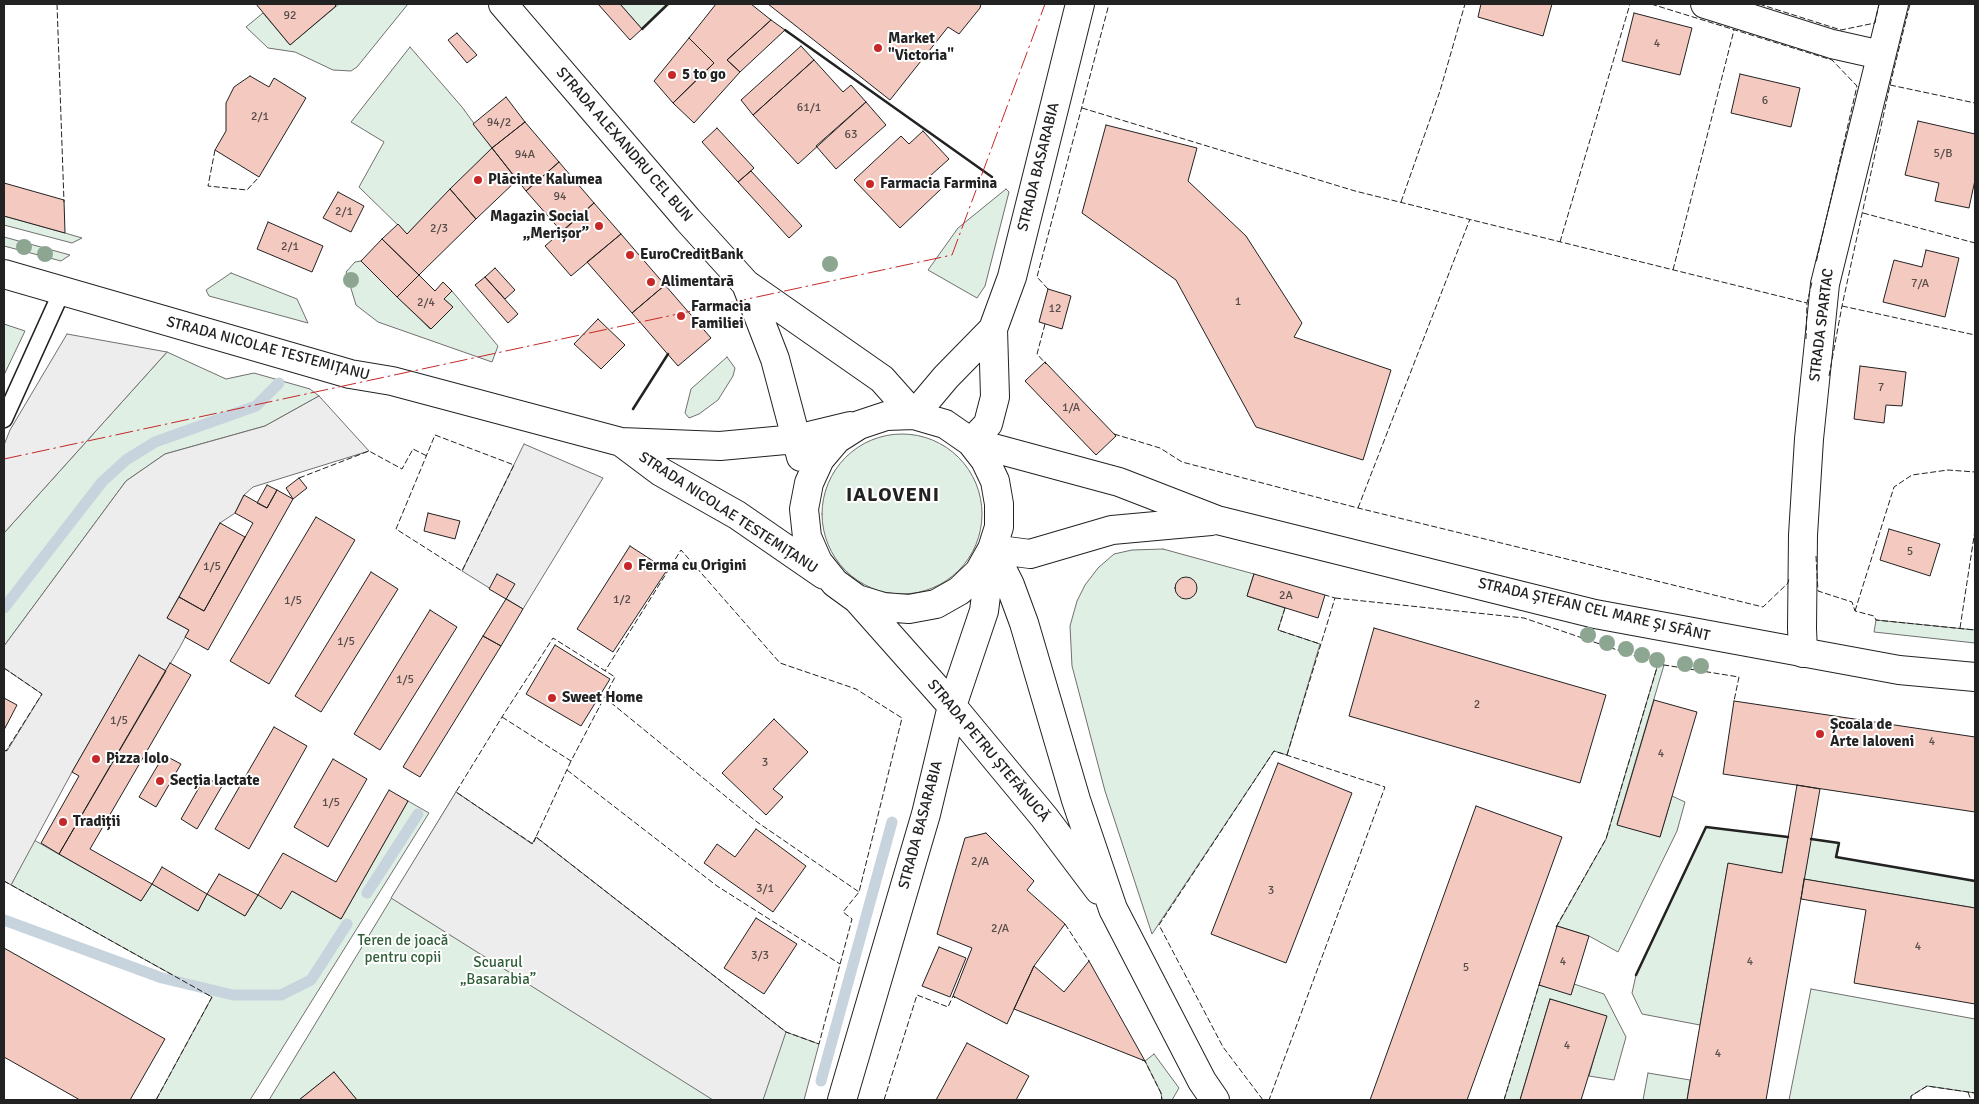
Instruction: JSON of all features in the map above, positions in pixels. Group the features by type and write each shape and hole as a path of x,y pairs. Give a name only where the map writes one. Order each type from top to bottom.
{"main road":[{"name":"STRADA ALEXANDRU CEL BUN","path":"503,4 688,220 746,284 882,379 914,415"},
{"name":"STRADA BASARABIA","path":"970,442 988,424 996,397 993,329 1012,277 1080,4"},
{"path":"1706,4 1832,44 1881,55"},
{"name":"STRADA SPARTAC","path":"1803,653 1804,516 1809,439 1825,284 1894,4"},
{"name":"STRADA NICOLAE TESTEMIȚANU","path":"4,274 350,374 392,381 620,442 720,446 796,439 858,425"},
{"name":"STRADA ALEXANDRU CEL BUN","path":"746,284 775,359 809,482"},
{"name":"STRADA BASARABIA","path":"914,415 946,377 993,329"},
{"name":"STRADA BASARABIA","path":"842,1100 926,814 952,706 984,611 992,549 999,527 999,504 995,481 985,460 970,442 945,424 914,415 886,416 858,425 837,439 820,459 809,482 804,510 807,537 818,562 835,583 857,599 883,608 909,609 936,604 959,590 979,572 992,549"},
{"name":"STRADA NICOLAE TESTEMIȚANU","path":"620,442 661,472 736,515 835,583"},
{"name":"STRADA ȘTEFAN CEL MARE ȘI SFÂNT","path":"970,442 1119,482 1217,520 1595,614 1899,670 1975,676"},
{"name":"STRADA ȘTEFAN CEL MARE ȘI SFÂNT","path":"992,549 1030,554 1112,530 1217,520"},
{"name":"STRADA PETRU ȘTEFĂNUCĂ","path":"992,549 1010,585 1024,623 1076,800 1113,909 1202,1081 1215,1100"},
{"name":"STRADA PETRU ȘTEFĂNUCĂ","path":"857,599 952,706 1044,817 1113,909"}],"lane":[{"path":"4,419 62,291"}],"green space":[{"path":"339,4 408,4 357,67 351,71 333,70 295,52 268,48 246,27 263,13 290,45"},
{"path":"620,4 668,4 642,29"},
{"path":"410,47 462,107 492,148 407,234 359,187 384,142 351,122"},
{"path":"1006,189 1009,192 985,286 977,298 928,270 958,228"},
{"path":"4,216 82,238 72,243 4,225"},
{"path":"4,237 70,255 61,261 4,246"},
{"path":"361,261 430,329 453,307 444,299 452,291 498,346 492,362 378,322 356,305 346,272 355,262"},
{"path":"231,273 297,299 308,323 209,296 206,290"},
{"path":"4,324 25,331 4,375"},
{"path":"167,352 226,379 254,373 310,389 319,396 265,426 165,454 126,481 4,646 4,533"},
{"path":"727,357 735,368 733,376 718,400 699,414 689,418 685,413 691,389"},
{"path":"902,434 932,440 953,452 964,463 976,484 982,514 976,544 964,565 953,576 932,588 902,594 872,588 851,576 840,565 828,544 822,514 828,484 840,463 851,452 872,440"},
{"path":"1163,549 1254,574 1247,596 1285,608 1278,630 1320,644 1287,755 1274,751 1152,934 1105,791 1072,666 1070,626 1077,601 1085,585 1098,568 1114,554 1132,550"},
{"path":"1876,620 1975,630 1975,643 1874,632"},
{"path":"1658,664 1664,665 1617,824 1660,837 1672,796 1685,802 1677,831 1618,952 1589,936 1557,926 1606,839"},
{"name":"Scuarul „Basarabia”","path":"456,792 532,844 536,837 786,1032 819,1044 804,1100 357,1100 334,1072 299,1100 269,1100"},
{"path":"408,801 429,813 250,1100 156,1100 212,997 11,885 34,840 141,901 152,884 198,911 207,894 245,916 258,895 292,891 341,919"},
{"path":"1706,827 1788,837 1782,873 1728,864 1700,1025 1642,1014 1632,993 1636,975"},
{"path":"1811,839 1839,843 1837,857 1975,881 1975,908 1804,879"},
{"path":"1574,984 1604,994 1626,1037 1614,1080 1589,1076 1606,1016 1550,999 1520,1100 1504,1100 1539,985 1571,994"},
{"path":"1811,989 1975,1019 1975,1093 1927,1086 1911,1096 1911,1100 1789,1100"},
{"path":"1154,1054 1179,1088 1172,1100 1162,1100 1161,1093 1145,1061"},
{"path":"1648,1073 1690,1080 1687,1100 1643,1100"}],"shaded area":[{"path":"67,334 167,352 4,533 4,445 10,430"},
{"path":"319,396 369,451 253,487 244,495 235,513 220,523 167,618 189,630 166,671 139,656 72,772 11,885 4,881 4,750 7,751 42,694 4,668 4,646 126,481 165,454 265,426"},
{"path":"524,444 603,478 523,609 462,571"},
{"path":"456,792 532,844 536,837 786,1032 763,1100 713,1100 391,898"}],"building":[{"path":"256,4 334,4 336,6 290,45"},
{"path":"598,4 620,4 642,29 630,40"},
{"path":"716,4 751,4 771,20 727,60 740,72 694,123 673,103 714,63 689,38"},
{"path":"768,4 981,4 980,8 959,34 948,27 890,100"},
{"path":"1481,4 1552,4 1543,36 1478,17"},
{"path":"1634,13 1692,28 1680,75 1622,61"},
{"path":"771,20 785,30 740,72 727,60"},
{"path":"457,33 477,55 467,63 448,40"},
{"path":"689,38 714,63 673,103 654,81"},
{"path":"801,46 814,60 753,115 741,100"},
{"path":"814,60 843,92 851,85 866,102 798,164 753,115"},
{"path":"1740,74 1800,88 1791,127 1731,113"},
{"path":"250,76 269,87 274,78 306,98 259,177 215,150 226,131 226,103 234,87"},
{"path":"506,97 525,122 492,148 473,124"},
{"path":"866,102 886,125 836,169 816,146"},
{"path":"1918,121 1975,134 1975,180 1969,208 1935,201 1939,183 1905,175"},
{"path":"525,122 559,162 526,191 492,148"},
{"path":"1106,125 1197,148 1188,181 1246,236 1302,323 1294,337 1391,370 1363,460 1256,427 1176,280 1082,213"},
{"path":"717,128 754,168 738,182 702,142"},
{"path":"923,131 949,159 930,176 941,189 900,228 854,180 901,136 909,144"},
{"path":"492,148 517,180 476,219 450,189"},
{"path":"559,162 594,203 562,232 526,191"},
{"path":"751,171 802,226 789,238 738,182"},
{"path":"4,183 64,200 65,233 4,216"},
{"path":"450,189 476,219 419,275 382,239 398,224 407,234"},
{"path":"338,192 364,206 351,232 323,218"},
{"path":"594,203 621,234 571,276 545,246"},
{"path":"268,222 323,246 312,272 257,249"},
{"path":"621,234 665,285 632,313 587,262"},
{"path":"382,239 419,275 397,297 361,261"},
{"path":"1926,250 1959,258 1945,317 1883,302 1894,260 1922,267"},
{"path":"495,268 515,290 505,299 485,277"},
{"path":"419,275 435,291 443,282 452,291 444,299 453,307 431,329 397,297"},
{"path":"485,277 518,314 508,323 475,285"},
{"path":"665,285 711,338 678,366 632,313"},
{"path":"1048,289 1071,296 1062,329 1039,322"},
{"path":"598,319 625,345 601,369 574,344"},
{"path":"1045,362 1116,436 1096,455 1025,381"},
{"path":"1860,366 1906,372 1902,406 1886,405 1884,423 1854,419"},
{"path":"299,478 307,488 293,499 286,488"},
{"path":"267,485 277,490 267,508 257,503"},
{"path":"277,490 293,499 208,650 185,637 189,630 167,618 179,597 204,611 253,523 235,513 244,495 267,508"},
{"path":"428,513 460,521 455,539 424,531"},
{"path":"316,517 355,540 269,684 230,661"},
{"path":"220,523 245,537 204,611 179,597"},
{"path":"1889,529 1940,544 1930,576 1880,560"},
{"path":"630,546 667,570 613,652 577,629"},
{"path":"371,572 398,589 321,712 295,696"},
{"path":"497,574 515,584 506,599 489,589"},
{"path":"1254,574 1325,595 1318,618 1247,596"},
{"path":"1186,577 1196,584 1197,588 1190,598 1186,599 1176,592 1175,588 1182,578"},
{"path":"506,599 523,609 501,646 483,636"},
{"path":"430,610 457,627 380,750 354,734"},
{"path":"1374,628 1606,695 1580,783 1349,716"},
{"path":"483,636 501,646 420,777 403,767"},
{"path":"555,645 610,679 581,726 526,694"},
{"path":"139,655 166,671 59,854 41,843 79,776 72,772"},
{"path":"170,663 191,675 90,849 152,884 141,901 59,854"},
{"path":"4,698 17,705 4,730"},
{"path":"1654,700 1697,712 1660,837 1617,825"},
{"path":"1734,701 1975,737 1975,812 1723,774"},
{"path":"774,719 808,752 773,789 783,797 766,815 722,773"},
{"path":"274,727 307,746 249,849 215,829"},
{"name":"Secția lactate","path":"164,755 181,764 156,807 139,797"},
{"path":"333,759 367,779 328,847 294,827"},
{"path":"1278,763 1352,793 1286,963 1211,934"},
{"path":"205,777 222,786 197,829 181,819"},
{"path":"1797,785 1820,789 1766,1100 1687,1100 1728,863 1782,873"},
{"path":"389,790 408,801 341,919 292,891 281,909 258,895 283,853 336,882"},
{"path":"1476,806 1562,837 1467,1100 1370,1100"},
{"path":"756,829 806,866 773,912 704,863 717,844 735,857"},
{"path":"986,833 1034,881 1027,890 1065,924 1034,966 1007,1024 953,996 972,948 937,934 965,838"},
{"path":"162,867 207,894 198,911 152,884"},
{"path":"219,874 258,895 245,916 207,894"},
{"path":"1804,879 1975,908 1975,1004 1854,983 1866,910 1801,899"},
{"path":"756,918 797,944 764,994 724,968"},
{"path":"1557,926 1589,936 1571,995 1539,985"},
{"path":"939,947 966,958 950,997 922,986"},
{"path":"4,948 165,1039 130,1100 80,1100 4,1057"},
{"path":"1089,961 1145,1061 1014,1009 1034,966 1064,992"},
{"path":"1550,999 1607,1016 1581,1100 1520,1100"},
{"path":"967,1043 1029,1076 1016,1100 936,1100"},
{"path":"334,1072 357,1100 299,1100"}],"waterway":[{"path":"4,608 102,482 126,460 155,442 256,406 279,383"},
{"path":"367,893 418,814"},
{"path":"821,1081 892,822"},
{"path":"4,920 162,978 233,995 281,995 311,980 347,924"}],"fence":[{"path":"57,4 64,202"},
{"path":"1048,289 1037,277 1109,4"},
{"path":"1401,202 1440,91 1465,4"},
{"path":"1560,242 1630,4"},
{"path":"1651,4 1832,60 1857,86 1816,263"},
{"path":"1759,4 1841,30 1875,23 1879,4"},
{"path":"1829,376 1842,306 1890,85 1910,4"},
{"path":"1673,270 1734,30"},
{"path":"1890,85 1975,103"},
{"path":"1082,108 1355,191 1807,303"},
{"path":"215,150 208,186 247,190 259,177"},
{"path":"1863,213 1975,243"},
{"path":"1358,508 1470,219"},
{"path":"1806,339 1807,303 1812,282"},
{"path":"1842,306 1975,335"},
{"path":"1045,324 1037,354 1046,364"},
{"path":"1114,434 1160,448 1182,462 1358,508 1763,607 1788,583 1789,578"},
{"path":"435,435 514,465 462,571 396,529 435,435"},
{"path":"299,478 369,451 402,469 413,449 427,456"},
{"path":"1855,611 1894,487 1912,475 1948,470 1975,472"},
{"path":"1960,628 1975,530"},
{"path":"571,761 536,837 786,1032 819,1044 852,919 843,912 859,892 902,718 856,689 780,663 681,550 605,671"},
{"path":"1816,556 1818,591 1852,602 1855,611 1874,616 1876,620 1975,630"},
{"path":"1287,755 1335,598 1325,595"},
{"path":"1335,598 1524,618 1658,664"},
{"path":"1285,608 1278,630 1320,644"},
{"path":"502,717 571,761 615,677 553,638 502,717 456,792 533,844 536,837"},
{"path":"1556,927 1606,839 1658,664 1739,677 1734,701"},
{"path":"4,668 42,694 6,751 4,750"},
{"path":"604,697 757,822 859,892"},
{"path":"1263,1100 1223,1047 1159,925 1274,751 1385,787 1269,1100"},
{"path":"567,770 717,886 840,964"},
{"path":"4,881 212,997 156,1100"},
{"path":"1065,924 1089,961"},
{"path":"1504,1100 1540,982"},
{"path":"884,1100 917,995 948,1007 953,996 955,998"},
{"path":"1142,1060 1145,1061 1161,1093 1162,1100"},
{"path":"1911,1100 1911,1096 1927,1086 1975,1093"},
{"path":"1968,1092 1971,1100"}],"wall":[{"path":"642,29 668,4"},
{"path":"785,30 992,177"},
{"path":"633,409 668,354"},
{"path":"1636,975 1706,827 1788,837"},
{"path":"1811,839 1839,843 1836,857 1975,881"}],"power":[{"path":"4,459 952,255 1045,4"}],"place":[{"name":"Market \"Victoria\"","path":"878,48"},
{"name":"5 to go","path":"672,75"},
{"name":"Plăcinte Kalumea","path":"478,180"},
{"name":"Farmacia Farmina","path":"870,184"},
{"name":"Magazin Social „Merișor”","path":"599,226"},
{"name":"EuroCreditBank","path":"630,255"},
{"name":"Alimentară","path":"651,282"},
{"name":"Farmacia Familiei","path":"681,316"},
{"name":"Ferma cu Origini","path":"628,566"},
{"name":"Sweet Home","path":"552,698"},
{"name":"Școala de Arte Ialoveni","path":"1820,734"},
{"name":"Pizza Iolo","path":"96,759"},
{"name":"Secția lactate","path":"160,781"},
{"name":"Tradiții","path":"63,822"}],"district":[{"name":"IALOVENI","path":"893,496"}],"park label":[{"name":"Teren de joacă pentru copii","path":"403,950"}]}
